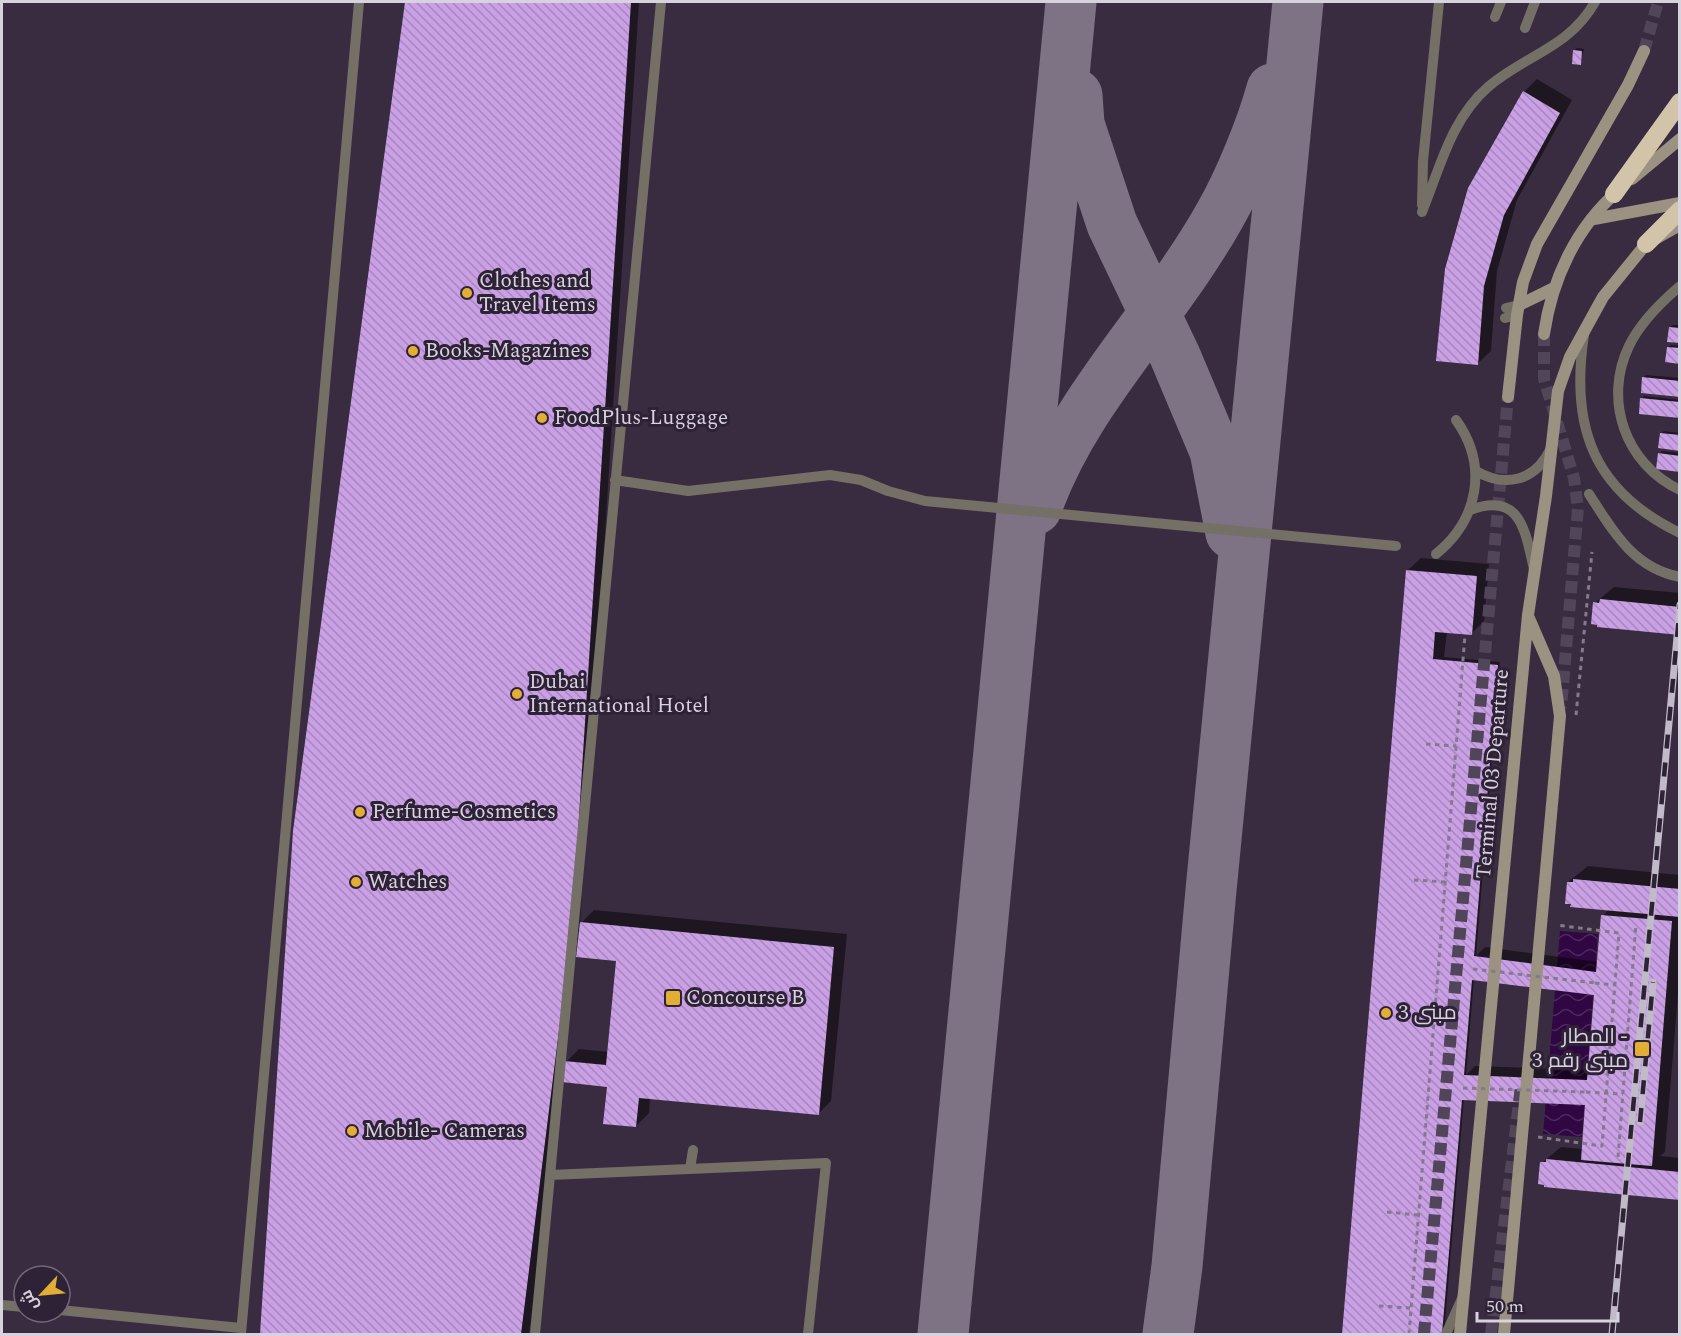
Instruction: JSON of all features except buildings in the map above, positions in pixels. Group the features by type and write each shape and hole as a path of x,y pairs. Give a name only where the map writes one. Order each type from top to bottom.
{"highway":[{"path":"1614,194 1680,102"},
{"path":"1646,244 1677,218"}],"main road":[{"path":"1508,397 1511,311 1529,263 1545,226 1603,129 1644,51"},
{"path":"1544,334 1554,288 1571,250 1614,194 1680,139"},
{"path":"1594,219 1680,203"},
{"name":"Terminal 03 Departure","path":"1460,1335 1528,615 1558,391 1570,357 1585,326 1604,297 1646,244"},
{"path":"1511,311 1554,288"},
{"path":"1504,1335 1560,716 1554,676 1528,615"}],"lane":[{"path":"72,1312 241,1331 359,2"},
{"path":"535,1335 661,2"},
{"path":"1439,2 1423,170 1422,212 1454,131 1464,113 1502,76 1564,39 1595,2"},
{"path":"1495,17 1501,2"},
{"path":"1525,28 1535,2"},
{"path":"1680,286 1664,299 1629,346 1619,385 1622,425 1631,447 1644,465 1680,490"},
{"path":"1585,326 1579,366 1579,402 1587,436 1602,469 1624,497 1651,519 1680,533"},
{"path":"1436,554 1456,534 1470,510 1475,491 1476,471 1467,439 1456,420"},
{"path":"1476,471 1500,481 1518,479 1536,471 1550,450"},
{"path":"615,480 688,491 830,475 861,480 888,491 943,503 1396,546"},
{"path":"1589,494 1628,551 1656,571 1680,577"},
{"path":"1470,510 1494,504 1507,507 1517,515 1524,526 1534,573"},
{"path":"690,1169 693,1150"},
{"path":"550,1175 826,1162 808,1335"},
{"path":"1446,1335 1464,1294"}],"path":[{"path":"1409,1335 1465,635"},
{"path":"1426,744 1456,746"},
{"path":"1414,880 1446,882"},
{"path":"1618,1157 1636,924"},
{"path":"1536,1137 1602,1146 1618,933 1556,925"},
{"path":"1473,969 1615,985"},
{"path":"1463,1088 1623,1094"},
{"path":"1387,1212 1419,1215"},
{"path":"1379,1306 1411,1308"}],"water":[{"path":"1560,931 1598,934 1582,1137 1543,1134"}],"taxiway":[{"path":"943,1334 1071,2"},
{"path":"1168,1334 1177,1266 1211,890 1298,2"},
{"path":"1036,509 1053,469 1096,394 1173,288 1220,215 1249,154 1272,89"},
{"path":"1077,95 1079,124 1112,224 1175,356 1215,451 1231,533"}],"tunnel":[{"path":"1644,51 1658,2"},
{"path":"1544,334 1544,379 1574,478 1578,508 1561,708"},
{"path":"1424,1334 1508,397"},
{"path":"1491,1334 1521,1086"}],"railway":[{"path":"1612,1334 1680,605"},
{"path":"1640,1122 1653,982"}],"place":[{"name":"Clothes and Travel Items","path":"467,293"},
{"name":"Books-Magazines","path":"413,351"},
{"name":"FoodPlus-Luggage","path":"542,418"},
{"name":"Dubai International Hotel","path":"517,694"},
{"name":"Perfume-Cosmetics","path":"360,812"},
{"name":"Watches","path":"356,882"},
{"name":"Concourse B","path":"673,998"},
{"name":"مبنى 3","path":"1386,1013"},
{"name":"المطار - مبنى رقم 3","path":"1642,1049"},
{"name":"Mobile- Cameras","path":"352,1131"}]}
